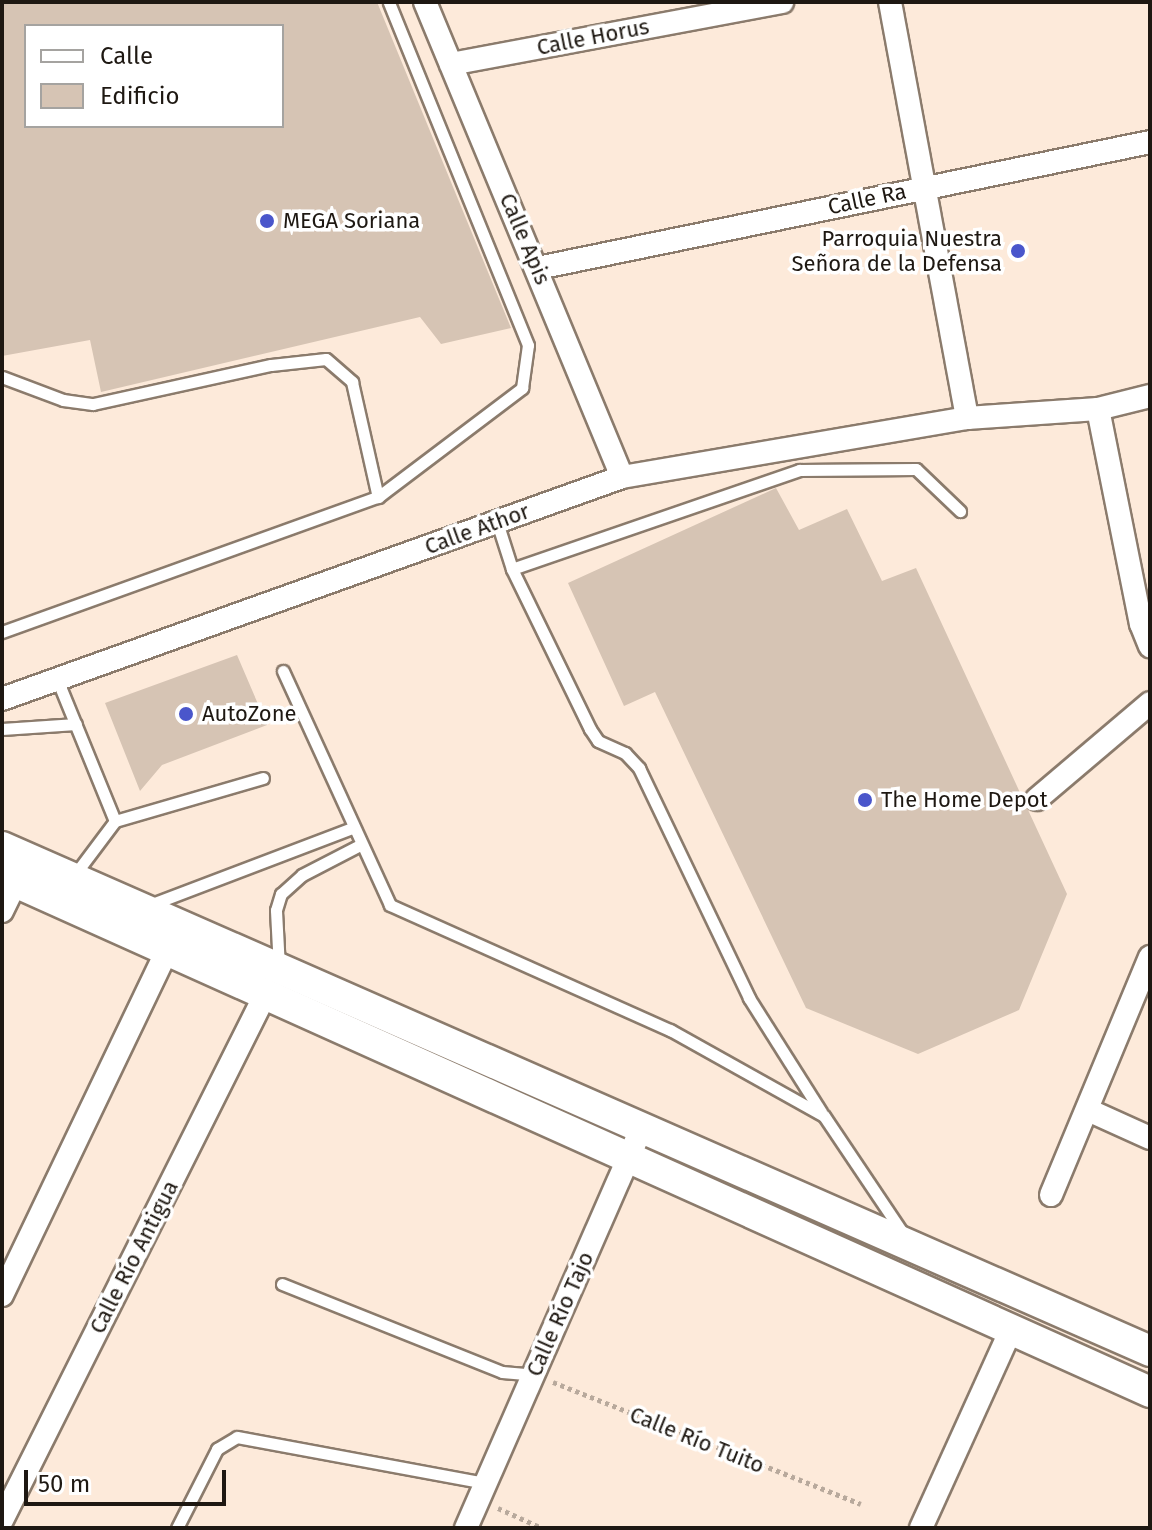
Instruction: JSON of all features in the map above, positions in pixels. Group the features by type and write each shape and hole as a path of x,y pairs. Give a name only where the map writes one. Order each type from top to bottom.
{"main road":[{"path":"2,847 141,908 272,982 629,1158 1150,1392"},
{"path":"9,879 167,950 272,982 642,1128 911,1246 1148,1344"}],"street":[{"name":"Calle Apis","path":"425,2 538,268 622,477"},
{"name":"Calle Horus","path":"451,64 782,2"},
{"path":"890,2 967,418"},
{"name":"Calle Ra","path":"538,268 1150,142"},
{"name":"Calle Athor","path":"2,699 622,477 967,418 1098,409 1150,396"},
{"path":"1098,409 1141,624 1150,646"},
{"path":"1037,799 1150,703"},
{"path":"2,911 9,879"},
{"path":"2,1295 167,950"},
{"path":"1051,1195 1150,957"},
{"name":"Calle Río Antigua","path":"2,1520 272,982"},
{"path":"1088,1110 1150,1138"},
{"name":"Calle Río Tajo","path":"466,1528 642,1128"},
{"path":"921,1528 1011,1330"}],"lane":[{"path":"2,632 378,497 522,388 528,345 389,2"},
{"path":"2,377 63,400 93,404 271,365 326,359 352,382 378,497"},
{"path":"512,569 799,470 916,469 960,511"},
{"path":"497,522 512,569 590,729 598,741 625,753 639,768 749,998 911,1246"},
{"path":"283,671 352,828 390,905 670,1030 824,1116"},
{"path":"57,679 115,821"},
{"path":"2,729 76,724"},
{"path":"73,878 115,821 263,778"},
{"path":"141,908 352,828"},
{"path":"272,982 276,910 281,894 302,875 360,845"},
{"path":"282,1284 502,1372 534,1375"},
{"path":"177,1528 217,1449 237,1437 482,1491"}],"path":[{"name":"Calle Río Tuito","path":"534,1375 861,1504"},
{"path":"482,1491 542,1528"}],"building":[{"name":"MEGA Soriana","path":"2,2 377,2 511,328 441,344 420,317 101,392 90,340 2,356"},
{"name":"The Home Depot","path":"776,488 799,530 847,509 882,581 916,568 1067,894 1019,1010 918,1054 806,1008 655,692 624,706 568,583"},
{"name":"AutoZone","path":"237,655 267,725 162,765 140,791 105,703"}],"place":[{"name":"MEGA Soriana","path":"267,221"},
{"name":"Parroquia Nuestra Señora de la Defensa","path":"1018,251"},
{"name":"AutoZone","path":"186,714"},
{"name":"The Home Depot","path":"865,800"}]}
